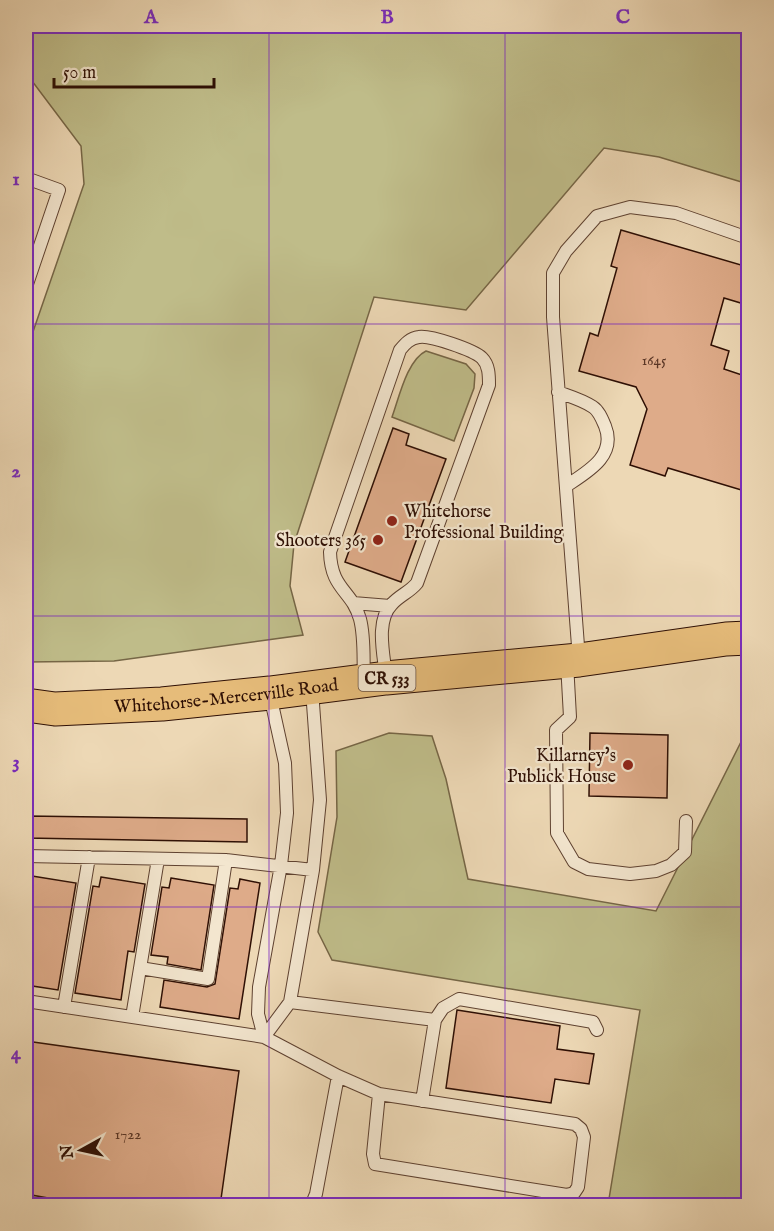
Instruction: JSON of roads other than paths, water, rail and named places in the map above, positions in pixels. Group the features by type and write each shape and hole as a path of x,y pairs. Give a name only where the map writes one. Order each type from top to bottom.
{"main road":[{"name":"Whitehorse-Mercerville Road","path":"26,705 55,709 162,704 375,679 573,661 726,639 748,638"}],"lane":[{"path":"26,178 59,190 26,287"},
{"path":"686,821 686,852 671,865 657,872 630,874 588,869 574,862 557,833 556,730 570,717 573,661 566,486 551,296 553,273 566,251 597,216 630,207 676,213 748,238"},
{"path":"420,336 430,337 475,353 484,359 489,371 489,385 417,583 410,592 390,606 384,620 375,679 360,619 353,603 335,579 330,552 400,350 410,339 420,336"},
{"path":"558,392 593,406 602,417 607,431 605,455 597,464 566,486"},
{"path":"353,603 390,606"},
{"path":"264,1037 290,1002 314,870 320,800 312,688"},
{"path":"264,1037 258,1014 260,987 281,865 287,813 285,764 270,693"},
{"path":"26,856 226,860 314,870"},
{"path":"64,1007 89,857"},
{"path":"132,1017 158,859"},
{"path":"140,968 208,979 226,860"},
{"path":"422,1101 435,1020 443,1008 459,999 593,1022 597,1030"},
{"path":"26,1001 264,1037 338,1076 379,1094 575,1125 582,1129 584,1137 578,1187 574,1193 567,1195 375,1164 373,1154 379,1094"},
{"path":"290,1002 435,1020"},
{"path":"311,1206 316,1194 338,1076"},
{"path":"26,1202 46,1206"}],"place":[{"name":"Whitehorse Professional Building","path":"392,521"},
{"name":"Shooters 365","path":"378,540"},
{"name":"Killarney's Publick House","path":"628,765"}]}
